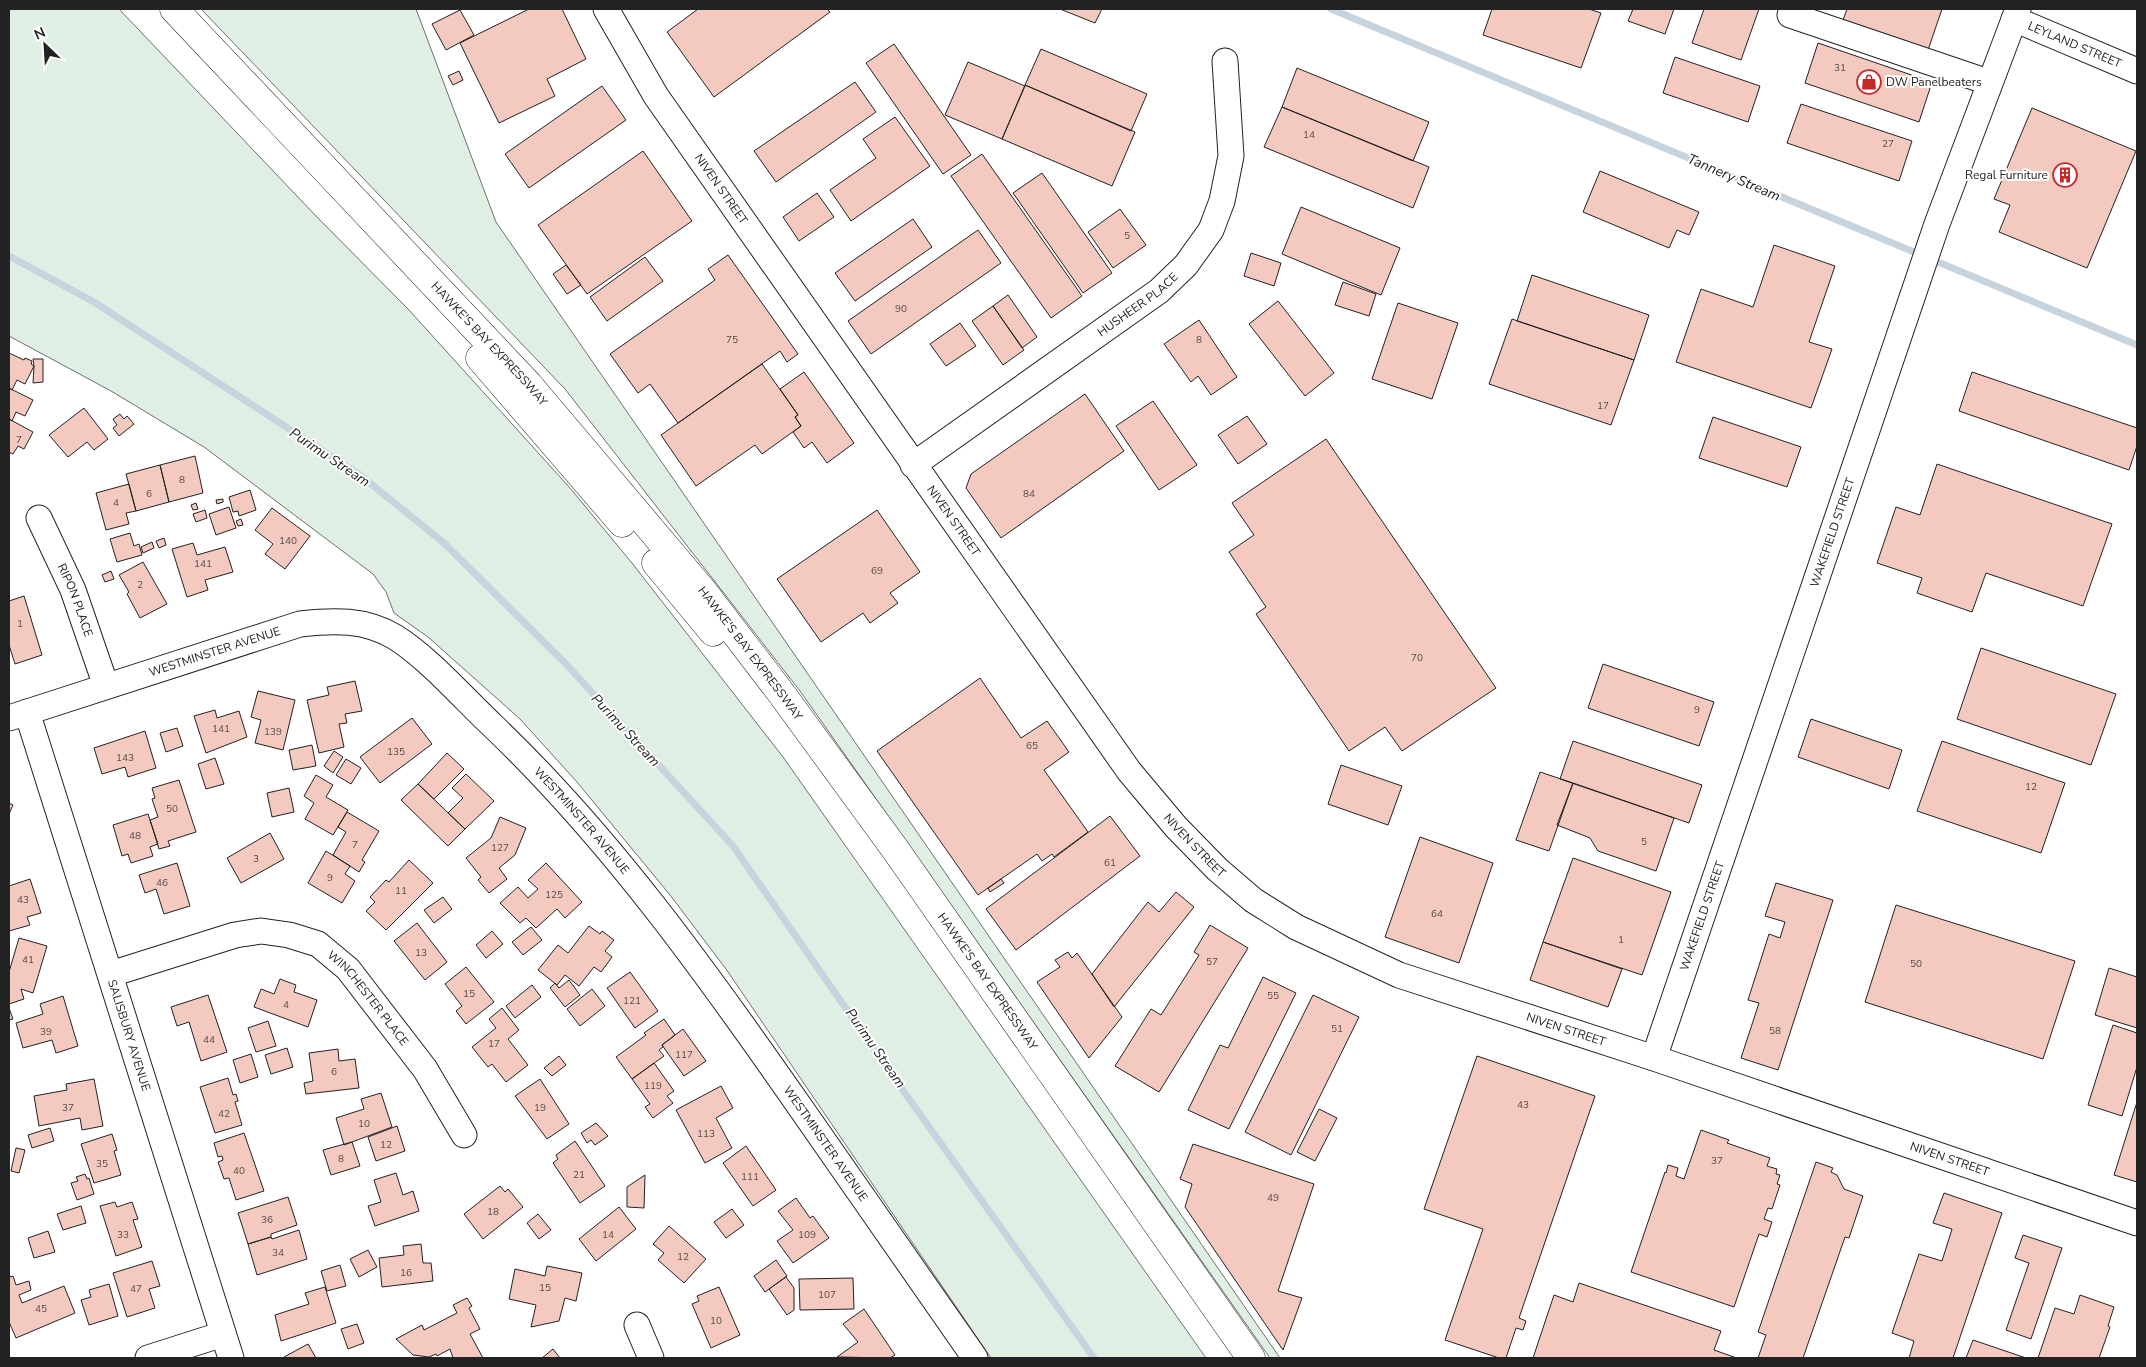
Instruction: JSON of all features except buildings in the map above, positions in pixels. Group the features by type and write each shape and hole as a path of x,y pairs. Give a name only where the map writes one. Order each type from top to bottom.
{"highway":[{"name":"HAWKE'S BAY EXPRESSWAY","path":"153,9 458,333 715,635 790,733 1049,1096 1230,1358"},
{"name":"HAWKE'S BAY EXPRESSWAY","path":"174,9 528,384 704,591 781,693 894,849 1251,1358"}],"street":[{"name":"NIVEN STREET","path":"606,9 656,96 1129,771 1183,834 1217,869 1253,900 1296,927 1398,974 1654,1058 2137,1224"},
{"name":"LEYLAND STREET","path":"2016,14 2137,71"},
{"name":"WAKEFIELD STREET","path":"1654,1058 1934,234 1988,82 2016,14"},
{"path":"1790,15 1988,82"},
{"name":"HUSHEER PLACE","path":"913,465 1159,291 1186,265 1211,230 1222,201 1230,156 1225,61"},
{"name":"RIPON PLACE","path":"39,518 73,590 106,686"},
{"name":"WESTMINSTER AVENUE","path":"18,715 300,624 331,620 351,621 370,626 394,637 419,655 520,753 569,804 636,884 710,978 975,1358"},
{"name":"SALISBURY AVENUE","path":"18,715 111,974 231,1358"},
{"name":"WINCHESTER PLACE","path":"111,974 235,935 260,931 290,935 318,944 348,969 414,1053 464,1135"},
{"path":"637,1325 651,1358"},
{"path":"148,1358 223,1334"}],"green space":[{"path":"9,9 119,9 315,215 409,310 570,488 632,563 783,757 1206,1358 991,1358 726,969 670,895 577,782 520,719 428,637 394,613 386,592 373,574 204,447 111,391 9,336"},
{"path":"201,9 416,9 496,222 1280,1358 1270,1358 800,691 565,389"}],"waterway":[{"name":"Tannery Stream","path":"1331,9 2137,345"},
{"name":"Purimu Stream","path":"9,256 94,302 360,475 444,543 566,664 733,846 897,1082 1094,1358"}],"place":[{"name":"DW Panelbeaters","path":"1869,82"},
{"name":"Regal Furniture","path":"2065,175"}]}
